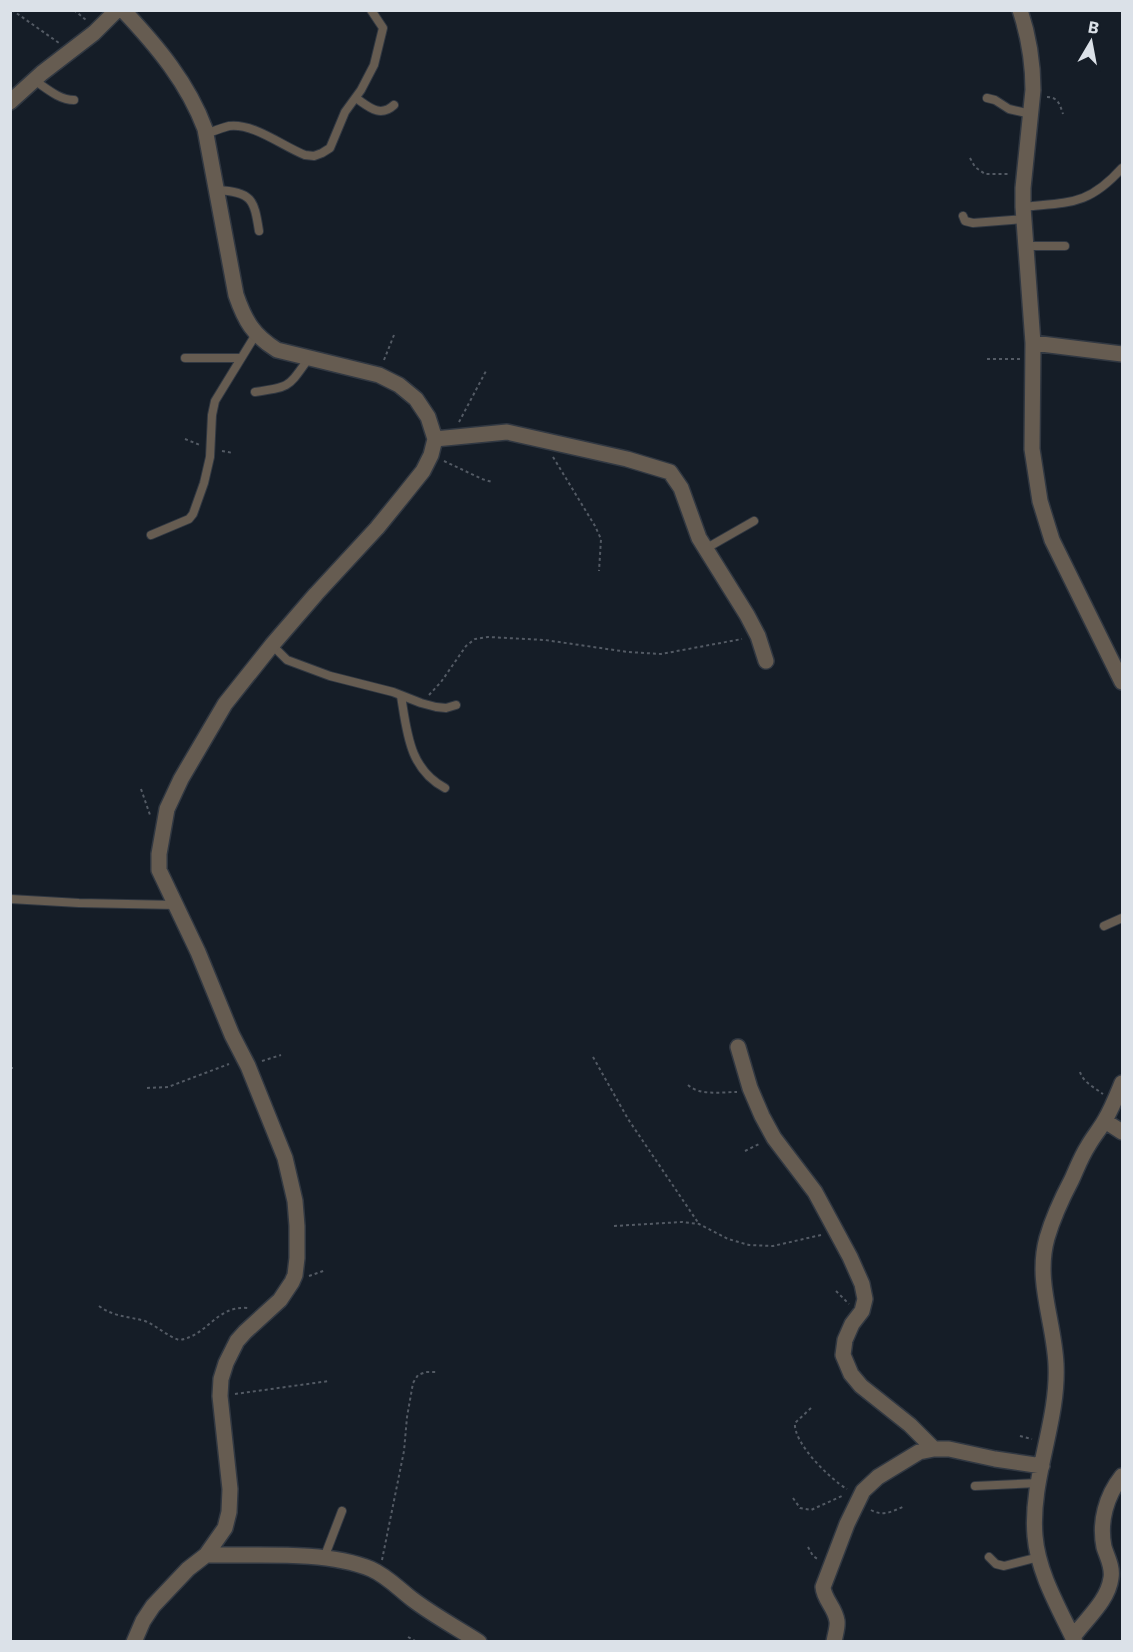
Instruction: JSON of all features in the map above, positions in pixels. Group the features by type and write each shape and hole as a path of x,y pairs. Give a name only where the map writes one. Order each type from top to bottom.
{"street":[{"path":"10,102 94,33 117,10"},
{"path":"123,10 160,50 198,108 206,135 236,295 243,315 256,334 277,350 378,375 399,384 416,399 443,438"},
{"path":"1020,10 1028,33 1033,74 1033,96 1024,174 1023,213 1033,343 1032,449 1035,475 1045,521 1052,540 1122,682"},
{"path":"1033,343 1122,354"},
{"path":"134,1641 153,1606 206,1555 225,1528 229,1512 230,1490 220,1379 237,1341 280,1300 295,1275 297,1258 295,1201 285,1158 198,952 159,870 159,854 167,809 181,779 225,704 272,645 404,496 423,471 443,438 507,432 627,459 670,472 681,488 699,538 758,636 766,661"},
{"path":"738,1047 762,1116 774,1138 815,1192 862,1284 865,1299 862,1311 852,1324 845,1340 843,1355 851,1374 861,1386 910,1425 934,1449"},
{"path":"1122,1083 1105,1121 1087,1148 1053,1217 1043,1257 1044,1291 1056,1362 1056,1381 1034,1518 1035,1536 1039,1557 1053,1597 1074,1639 1106,1595 1111,1578 1104,1545 1103,1517 1108,1500 1122,1476"},
{"path":"1105,1121 1122,1132"},
{"path":"834,1641 837,1621 832,1607 823,1596 823,1587 859,1497 879,1477 919,1452 934,1449 949,1449 1042,1466"},
{"path":"206,1555 280,1555 324,1558 351,1563 380,1574 414,1600 478,1641"}],"lane":[{"path":"206,135 223,128 242,126 296,151 314,156 330,148 345,112 356,98 374,64 382,25 371,10"},
{"path":"34,80 60,97 74,100"},
{"path":"356,98 372,109 381,111 388,110 394,105"},
{"path":"987,98 1009,109 1031,114"},
{"path":"963,216 965,221 973,223 1072,202 1106,185 1122,168"},
{"path":"217,190 235,191 249,199 254,204 259,231"},
{"path":"1025,246 1065,246"},
{"path":"151,535 189,519 193,514 210,457 215,401 256,334"},
{"path":"255,392 284,387 291,382 309,357"},
{"path":"185,358 241,358"},
{"path":"705,549 754,521"},
{"path":"272,645 287,660 330,676 393,692 436,707 446,708 456,705"},
{"path":"401,696 407,734 417,762 427,776 445,788"},
{"path":"10,899 176,905"},
{"path":"1104,926 1122,918"},
{"path":"975,1486 1039,1484"},
{"path":"324,1558 342,1512"},
{"path":"989,1557 996,1564 1004,1566 1039,1557"}],"path":[{"path":"12,10 70,51"},
{"path":"1033,96 1053,97 1063,114"},
{"path":"970,158 975,167 985,174 1024,174"},
{"path":"378,375 394,335"},
{"path":"987,358 1033,359"},
{"path":"443,438 486,371"},
{"path":"542,440 601,539 599,571"},
{"path":"431,455 492,482"},
{"path":"421,703 441,682 466,646 475,639 488,637 545,640 628,652 661,654 758,636"},
{"path":"147,1088 168,1086 190,1080 221,1066 281,1055"},
{"path":"593,1057 628,1119 699,1224"},
{"path":"1080,1072 1086,1081 1113,1102"},
{"path":"688,1085 702,1092 752,1092"},
{"path":"614,1226 682,1222 699,1224 728,1239 749,1245 773,1246 836,1232"},
{"path":"99,1306 114,1315 151,1324 179,1340 191,1337 225,1311 235,1307 247,1307 264,1315"},
{"path":"380,1574 404,1451 413,1383 418,1375 437,1372"},
{"path":"220,1396 329,1381"},
{"path":"793,1498 800,1508 811,1510 851,1492 819,1467 795,1431 795,1423 811,1408"},
{"path":"859,1497 878,1514 885,1514 905,1506"},
{"path":"408,1636 417,1641"}]}
